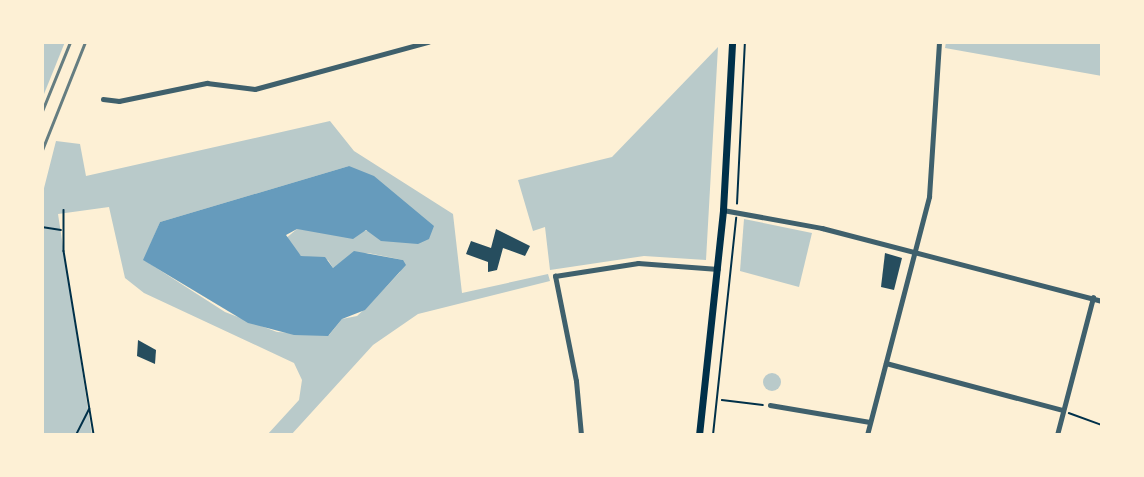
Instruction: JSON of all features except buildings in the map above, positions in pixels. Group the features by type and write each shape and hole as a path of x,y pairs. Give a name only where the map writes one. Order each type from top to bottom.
{"main road":[{"path":"699,435 723,210 732,42"}],"street":[{"path":"103,99 119,101 207,82 255,88 428,42"},
{"path":"867,435 915,251 934,163 939,42"},
{"path":"723,210 737,211 915,251 1102,301"},
{"path":"580,435 576,381 555,276 638,263 718,268"},
{"path":"1057,435 1093,298"},
{"path":"886,363 1063,411"},
{"path":"770,405 870,422"}],"path":[{"path":"713,435 737,211 745,42"},
{"path":"64,210 62,230 94,435"},
{"path":"42,227 62,230"},
{"path":"723,400 770,405"},
{"path":"76,435 89,408"},
{"path":"1063,411 1102,425"}],"shaded area":[{"path":"42,42 65,42 42,99"},
{"path":"946,42 1102,42 1102,76 945,48"},
{"path":"718,47 706,260 644,256 550,270 545,227 533,231 518,180 612,157"},
{"path":"330,121 354,151 453,214 462,293 548,274 550,281 418,314 373,345 291,435 267,435 299,400 302,380 294,363 144,293 125,278 109,207 58,214 92,435 42,435 42,196 56,141 80,144 86,176","holes":["349,166 371,231 297,229 285,239 301,256 328,260 333,268 350,256 368,253 403,260 400,272 370,304 357,316 342,319 329,335 277,332 225,312 144,260 160,222"]},
{"path":"744,219 812,233 799,287 740,271"},
{"path":"772,373 778,376 781,382 778,388 772,391 766,388 763,382 766,376"}],"water":[{"path":"349,166 374,176 434,226 429,239 418,244 381,241 366,230 353,239 297,229 286,235 301,256 325,257 333,268 354,251 403,260 406,265 365,310 342,319 328,336 294,335 248,323 143,260 160,222"}],"railway":[{"path":"42,111 70,42"},
{"path":"42,150 85,42"}]}
